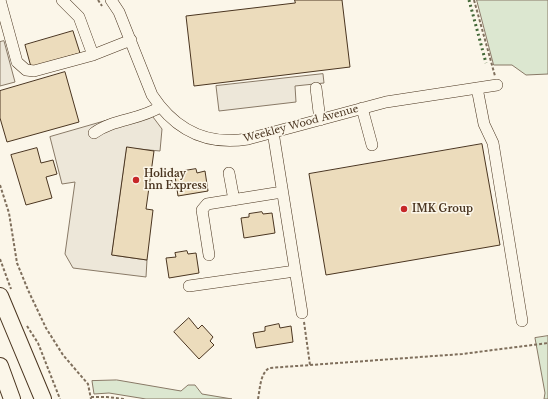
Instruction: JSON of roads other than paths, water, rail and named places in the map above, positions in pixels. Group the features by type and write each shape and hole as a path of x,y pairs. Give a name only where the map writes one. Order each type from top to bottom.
{"highway":[{"path":"7,295 43,399"},
{"path":"0,366 12,399"}],"street":[{"path":"0,0 17,62 26,70 34,71 93,55 131,40"},
{"path":"62,0 79,17 93,55"},
{"name":"Weekley Wood Avenue","path":"111,0 119,12 152,95 160,107 172,120 187,130 205,138 237,141 386,102 497,85"},
{"path":"316,88 320,120"},
{"path":"477,88 484,124 493,143 522,321"},
{"path":"94,133 102,127 150,114 160,107"},
{"path":"362,108 372,146"},
{"path":"273,132 302,313"},
{"path":"229,173 234,200"},
{"path":"209,255 202,210 208,204 282,192"},
{"path":"189,286 295,271"}],"place":[{"name":"Holiday Inn Express","path":"136,180"},
{"name":"IMK Group","path":"404,209"}]}
